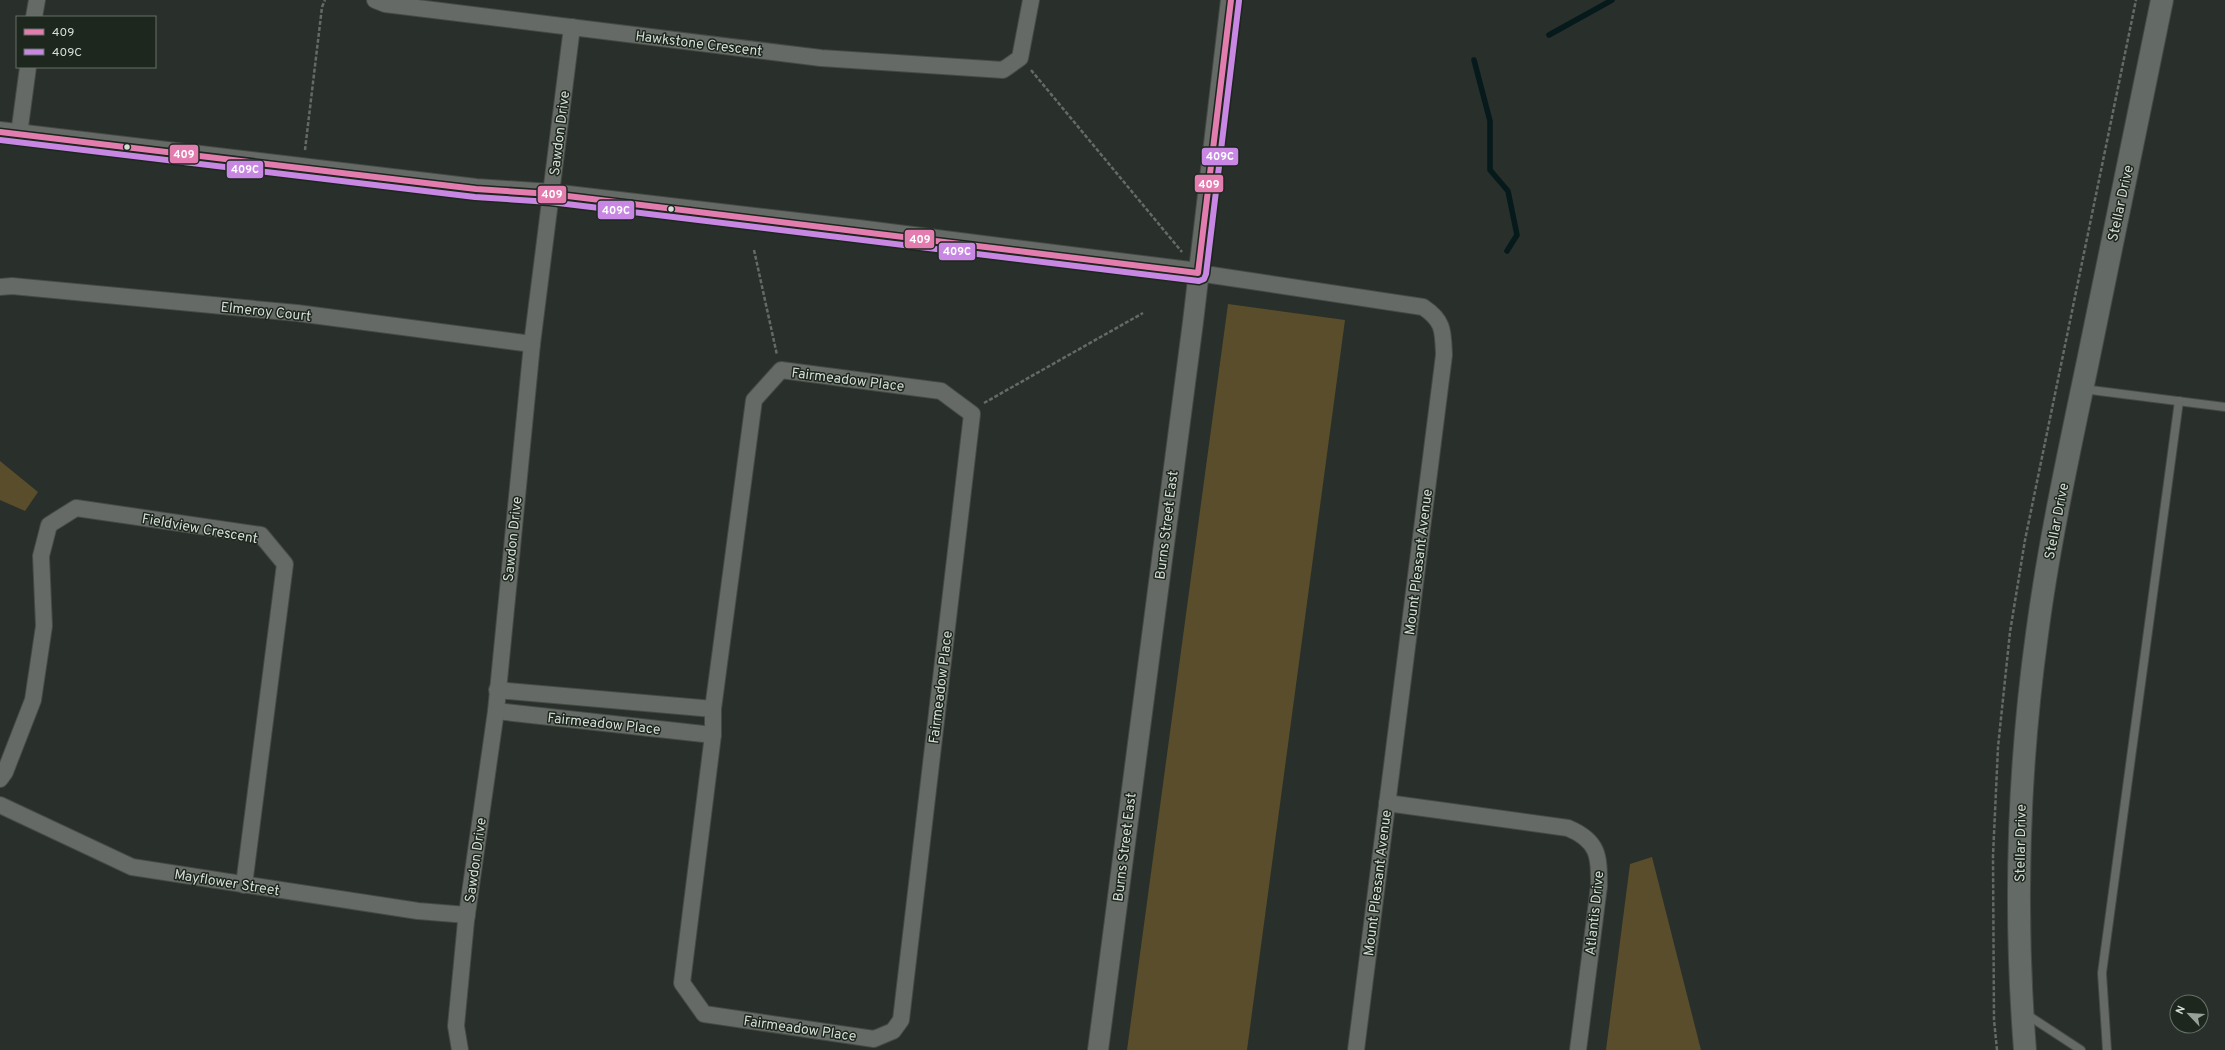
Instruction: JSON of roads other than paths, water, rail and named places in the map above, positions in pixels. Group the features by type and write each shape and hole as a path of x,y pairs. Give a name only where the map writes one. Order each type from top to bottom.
{"main road":[{"name":"Stellar Drive","path":"2025,1050 2022,1011 2019,900 2020,806 2029,700 2037,633 2053,535 2162,0"}],"street":[{"path":"34,16 36,0"},
{"name":"Hawkstone Crescent","path":"375,0 385,4 821,58 1003,70 1020,58 1030,0"},
{"name":"Burns Street East","path":"1098,1050 1198,273 1231,0"},
{"name":"Sawdon Drive","path":"460,1050 456,1026 467,915 496,711 532,344 572,27"},
{"path":"28,68 10,133 476,189 551,194 858,230 1198,273"},
{"name":"Mount Pleasant Avenue","path":"1198,273 1411,304 1423,307 1431,312 1441,325 1444,355 1356,1050"},
{"name":"Elmeroy Court","path":"0,287 20,287 297,313 532,344"},
{"name":"Fairmeadow Place","path":"781,370 941,391 972,414 901,1020 893,1031 874,1039 704,1014 682,983 713,735 713,709 754,400 781,370"},
{"name":"Fieldview Crescent","path":"0,779 5,772 33,700 44,626 41,556 49,525 76,508 262,535 285,564 244,884"},
{"name":"Fairmeadow Place","path":"497,690 713,709"},
{"name":"Fairmeadow Place","path":"496,711 713,735"},
{"name":"Atlantis Drive","path":"1387,803 1568,828 1582,834 1589,840 1598,858 1599,886 1578,1050"},
{"name":"Mayflower Street","path":"0,805 132,867 418,911 467,915"}],"lane":[{"path":"2082,389 2225,407"},
{"path":"2107,1050 2102,973 2179,401"},
{"path":"2022,1011 2081,1050"}],"waterway":[{"path":"1549,35 1612,0"},
{"path":"1474,60 1490,121 1490,170 1508,191 1517,235 1507,251"}]}
